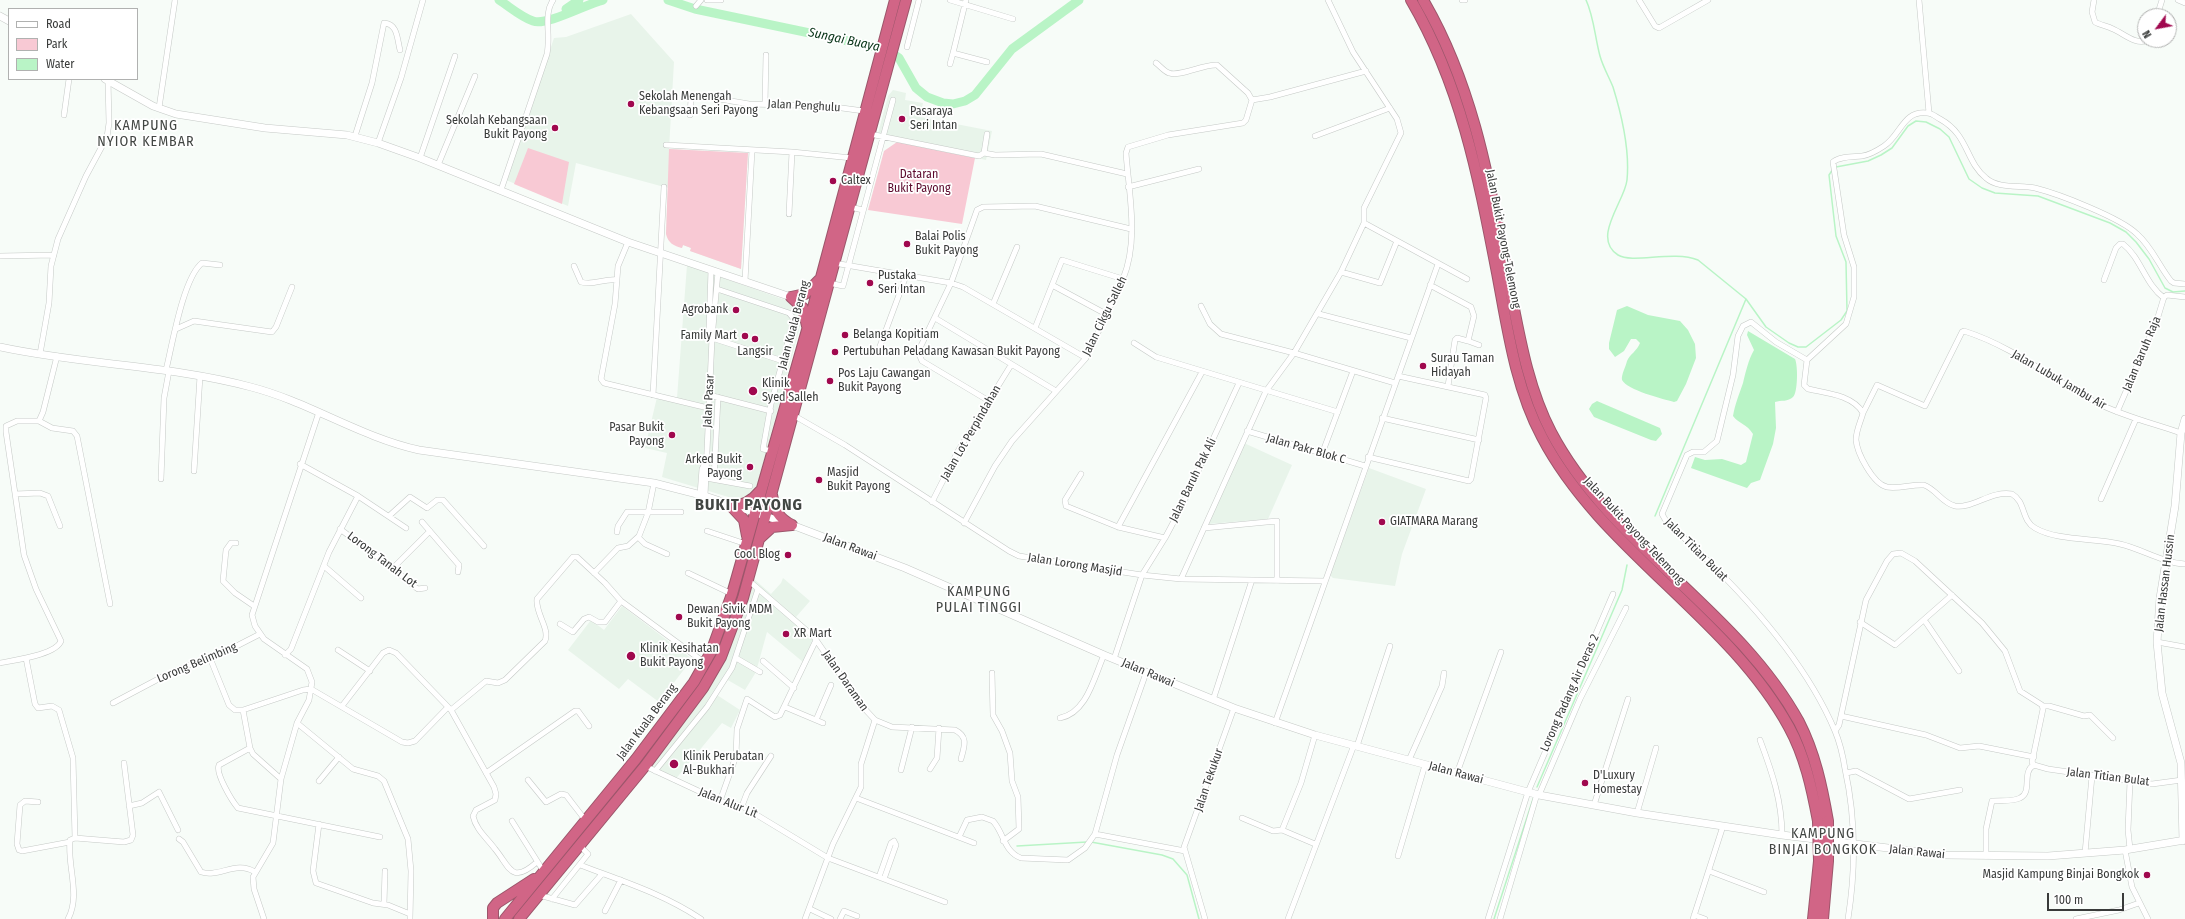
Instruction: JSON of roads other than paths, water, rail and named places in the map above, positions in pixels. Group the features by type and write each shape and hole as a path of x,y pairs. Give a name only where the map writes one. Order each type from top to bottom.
{"highway":[{"name":"Jalan Kuala Berang","path":"519,919 645,766 703,688 721,657 736,620 748,580 793,415 852,158 895,0"},
{"name":"Jalan Kuala Berang","path":"505,919 636,759 705,663 721,628 807,330 825,280 834,263 906,0"},
{"name":"Jalan Bukit Payong-Telemong","path":"1411,0 1438,49 1460,107 1476,165 1512,351 1529,408 1542,437 1566,476 1588,504 1764,686 1790,727 1804,759 1823,821"},
{"name":"Jalan Bukit Payong-Telemong","path":"1423,0 1447,44 1469,103 1486,162 1522,349 1538,404 1551,432 1574,470 1596,498 1734,638 1772,680 1799,722 1814,756 1823,790 1823,919"},
{"path":"791,297 805,294 825,280"},
{"path":"791,297 803,308 807,330"},
{"path":"731,506 742,505 751,500 761,489"},
{"path":"772,492 776,512 783,521 792,525"},
{"path":"731,506 744,520 747,541"},
{"path":"758,542 762,535 772,527 792,525"},
{"name":"Jalan Bukit Payong-Telemong","path":"1813,919 1824,861"},
{"path":"493,919 493,908 497,903 544,872"}],"main road":[{"path":"106,80 159,108 176,114 258,127 355,136 378,143 438,165 628,242 791,297"},
{"name":"Jalan Rawai","path":"0,347 200,376 261,389 394,443 419,450 654,483 702,496 792,525 926,577 1146,673 1275,723 1528,792 1637,813 1782,835 1917,852 1986,856 2085,853 2128,850 2184,840"},
{"name":"Jalan Hassan Hussin","path":"2184,840 2182,780 2179,750 2162,693 2158,642 2160,605 2168,560 2183,442 2181,433 2185,419"}],"street":[{"path":"159,108 175,0"},
{"path":"378,143 401,78 423,0"},
{"path":"501,190 547,54 549,30 547,12 553,0"},
{"path":"696,6 701,0"},
{"path":"707,0 721,0"},
{"path":"907,47 919,0"},
{"path":"950,0 966,2 1013,19"},
{"path":"1181,578 1266,391 1294,353 1341,272 1364,223 1364,208 1401,133 1400,124 1353,52 1328,0"},
{"path":"1638,0 1655,26 1659,28 1708,0"},
{"path":"1919,0 1929,113"},
{"path":"2094,0 2092,12 2095,22 2137,41"},
{"path":"2178,0 2185,3"},
{"path":"950,64 966,2"},
{"path":"355,136 377,62 384,24 391,25 396,30 400,50"},
{"path":"953,53 987,62"},
{"path":"420,158 455,56"},
{"path":"765,104 766,56"},
{"path":"1156,63 1168,73 1175,74 1199,66 1217,64 1248,93 1252,100 1270,97 1366,71"},
{"path":"438,165 475,76"},
{"path":"64,115 69,80"},
{"path":"40,354 49,303 54,255 63,225 106,141 109,122 106,80"},
{"name":"Jalan Penghulu","path":"690,115 691,99 696,95 749,104 827,106 864,111"},
{"path":"825,280 843,286 893,100"},
{"name":"Jalan Cikgu Salleh","path":"964,523 995,466 1012,441 1086,358 1123,279 1128,266 1131,229 1126,153 1131,145 1168,135 1243,123 1246,120 1252,100"},
{"path":"1315,136 1390,108"},
{"path":"2185,284 2174,283 2168,277 2151,250 2137,233 2128,227 2087,206 2035,188 1998,184 1986,178 1980,172 1958,132 1949,124 1929,113 1916,113 1908,117 1894,138 1874,152 1863,156 1835,160 1833,164 1844,235 1854,268 1854,297 1846,324 1807,360 1804,385 1806,389 1847,399 1858,405 1863,413 1856,434 1858,448 1868,469 1882,485 1890,487 1924,485 1947,503 1958,506 1998,494 2012,494 2019,500 2027,522 2036,529 2051,534 2121,544 2168,560 2185,564"},
{"path":"870,134 979,156 984,153 995,155 1041,154 1127,174"},
{"path":"984,153 987,134"},
{"path":"666,145 792,152 852,158"},
{"path":"745,281 752,150"},
{"path":"789,214 792,152"},
{"path":"1128,187 1199,169"},
{"path":"653,395 664,187"},
{"path":"989,401 920,359 919,349 951,284 975,212 981,207 1035,206 1131,229"},
{"path":"850,207 863,210"},
{"path":"1364,223 1467,279"},
{"path":"1341,272 1380,283 1397,241"},
{"path":"628,242 618,266 615,304 601,379 604,383 708,408"},
{"path":"2104,280 2116,248 2122,244 2135,258 2157,292 2165,296 2185,297"},
{"path":"993,304 1017,247"},
{"path":"0,256 54,255"},
{"path":"1035,328 1062,260 1123,279"},
{"path":"161,479 163,406 168,371 182,302 199,266 206,263 220,265"},
{"path":"834,263 951,284 964,288 1086,358"},
{"path":"1275,723 1368,457 1438,264"},
{"path":"574,266 581,282 588,284 608,279 617,280"},
{"name":"Jalan Pasar","path":"702,496 706,478 705,463 712,338 717,289 714,271"},
{"name":"Jalan Pasar","path":"712,338 709,330 714,271"},
{"path":"880,346 906,276"},
{"path":"1052,285 1106,314"},
{"path":"1430,285 1473,309 1474,316 1468,341"},
{"path":"176,328 194,321 272,332 276,327 292,287"},
{"path":"717,289 792,316 793,322 763,449 772,451"},
{"name":"Jalan Baruh Raja","path":"2117,412 2157,320 2165,296"},
{"path":"1201,306 1210,324 1221,334 1294,353 1395,383"},
{"path":"1318,314 1411,338"},
{"path":"935,318 1056,391"},
{"name":"Jalan Titian Bulat","path":"1807,360 1776,342 1751,322 1742,326 1738,336 1733,375 1717,441 1704,452 1693,452 1687,455 1662,514 1669,524 1726,579 1767,625 1804,675 1835,731 1852,804 1855,845 1848,919"},
{"name":"Jalan Lubuk Jambu Air","path":"1863,413 1877,385 1925,406 1962,332 1965,331 2027,359 2061,382 2117,412 2181,433"},
{"path":"712,338 783,361"},
{"path":"1448,386 1455,339 1468,341 1479,345"},
{"path":"1134,343 1156,357 1338,412"},
{"path":"39,421 43,412 57,356"},
{"name":"Jalan Lot Perpindahan","path":"932,502 958,451 1011,365"},
{"path":"1322,454 1353,371"},
{"path":"1118,528 1202,372"},
{"path":"194,471 200,376"},
{"path":"1368,457 1469,481 1471,479 1486,398 1483,394 1398,376"},
{"name":"Jalan Baruh Pak Ali","path":"1114,659 1142,575 1165,538 1240,383"},
{"path":"709,395 771,411"},
{"path":"714,479 718,397"},
{"path":"264,919 254,889 253,879 255,872 270,848 277,816 280,780 297,723 309,700 311,677 307,669 285,655 260,634 253,621 252,615 283,524 300,464 319,412"},
{"name":"Jalan Lorong Masjid","path":"793,415 839,441 1009,552 1025,558 1142,575 1181,578 1324,581"},
{"path":"1382,418 1479,440"},
{"path":"2102,499 2136,419"},
{"path":"0,663 26,658 56,649 61,642 36,589 22,547 6,426 17,421 39,421 52,428 73,431 77,436 110,604"},
{"name":"Jalan Pakr Blok C","path":"1247,431 1365,466"},
{"name":"Jalan Pasar","path":"702,496 702,469 705,463"},
{"path":"300,464 358,496 406,528"},
{"path":"1081,474 1064,500 1066,506 1118,528 1165,538"},
{"path":"706,478 750,486"},
{"path":"594,573 618,548 628,546 638,537 648,513 654,483"},
{"path":"15,494 40,493 48,496 60,526"},
{"path":"285,655 291,649 340,529 358,496"},
{"path":"389,516 410,497 424,508 427,508 437,500 443,500 484,546"},
{"path":"617,532 618,526 627,512 681,512"},
{"path":"1204,528 1277,521 1277,581"},
{"path":"422,522 459,566 458,572"},
{"name":"Lorong Tanah Lot","path":"340,529 393,568 415,587 418,589 424,588"},
{"path":"393,568 430,531"},
{"path":"708,531 747,541"},
{"path":"638,537 645,544 667,554"},
{"path":"236,543 231,543 226,550 223,581 254,606"},
{"path":"1835,731 1841,716 1860,622 1866,600 1887,560 1896,553 1908,555 1952,595 1997,640 2007,655 2015,683 2020,691 2042,706 2049,706 2084,716 2090,715 2113,738"},
{"path":"210,658 229,705 235,710 243,710 303,690 311,689 402,742 408,743 415,741 450,709 486,681 498,683 507,678 545,641 547,636 537,606 537,599 572,557 577,557 621,601 705,663"},
{"path":"324,566 361,598"},
{"path":"688,573 732,594"},
{"name":"Jalan Daraman","path":"748,580 816,640 862,706 875,720 892,727 939,728 954,730 962,735 965,742 961,759"},
{"path":"1213,700 1252,580"},
{"path":"655,771 708,707 736,658 758,589"},
{"name":"Lorong Padang Air Deras 2","path":"1488,919 1528,792 1613,594"},
{"path":"1860,622 1895,645 1925,621 1952,595"},
{"path":"560,624 572,632 584,619 589,617 598,622 605,622 621,601"},
{"path":"1500,919 1538,794 1580,699 1626,608"},
{"path":"1925,621 1959,671"},
{"name":"Lorong Belimbing","path":"113,703 164,676 239,646 260,634"},
{"path":"720,801 736,756 737,729 747,699 776,717 780,715 786,707 816,640"},
{"path":"2158,642 2185,647"},
{"path":"1288,919 1315,844 1355,746 1390,646"},
{"path":"338,650 370,671"},
{"path":"342,706 383,654 386,651 392,651 450,709 495,791 496,797 492,802 474,813 474,819 487,842 494,847 507,867 512,871 524,871 537,862"},
{"path":"1457,773 1501,652"},
{"path":"1060,718 1070,715 1080,706 1104,655"},
{"path":"26,658 35,704 38,708 52,706 58,710 73,758 75,838"},
{"path":"736,658 760,672"},
{"path":"763,662 794,688"},
{"path":"992,673 993,715 1008,745 1012,781 1018,797 1019,829 1003,840"},
{"path":"959,837 967,820 982,817 993,821 1003,840 1015,856 1021,858 1068,860 1085,848 1095,834 1115,762 1146,673"},
{"path":"1409,760 1442,686 1444,673"},
{"path":"816,720 831,685"},
{"path":"1594,805 1628,699"},
{"path":"1986,856 1986,829 1992,801 2017,799 2024,796 2026,792 2028,771 2034,765 2042,706"},
{"path":"786,707 823,723"},
{"name":"Jalan Tekukur","path":"1184,851 1234,708"},
{"path":"243,710 250,748 253,754 280,780"},
{"path":"486,773 575,711 578,711 589,726"},
{"path":"1841,716 1926,735 1960,748 1979,746 2034,757"},
{"path":"805,919 828,858 862,784 861,764 875,720"},
{"path":"297,723 353,769 381,778 396,806 409,843 411,876 410,917"},
{"path":"901,770 912,727"},
{"path":"930,769 937,758 939,728"},
{"path":"1282,830 1301,783 1315,735"},
{"path":"665,739 674,747"},
{"path":"1760,740 1777,786 1782,814 1782,835"},
{"path":"250,748 219,765 219,774 238,808 380,837"},
{"path":"1637,813 1656,748"},
{"path":"742,806 747,793 771,756"},
{"path":"319,782 338,757"},
{"path":"38,802 25,801 20,805 17,844 19,850 22,851 70,842 75,838 124,842 131,840 133,835 124,762"},
{"path":"1398,856 1425,764"},
{"name":"Jalan Titian Bulat","path":"2034,765 2092,776 2152,784 2182,780"},
{"name":"Jalan Alur Lit","path":"645,766 720,801 742,806 765,818 828,858 945,902"},
{"path":"1846,773 1856,771 1909,800 1960,790"},
{"path":"2085,853 2092,776"},
{"path":"528,780 546,802 561,794 566,795 586,820"},
{"path":"2130,781 2128,850 2132,887 2148,919"},
{"path":"129,806 142,802 159,792 178,830"},
{"path":"856,798 974,843"},
{"path":"1242,818 1273,831 1282,830 1315,844"},
{"path":"512,821 544,872"},
{"path":"319,824 313,876 316,883 373,903 398,908 410,917"},
{"path":"1705,919 1693,917 1723,826"},
{"path":"1095,834 1184,851 1194,876 1205,919"},
{"path":"179,839 184,842 201,872 207,874 242,868 255,872"},
{"path":"894,841 896,845 881,878 891,843 894,841"},
{"path":"68,919 73,904 73,881 69,859 70,842"},
{"path":"552,899 580,865 588,852 580,846"},
{"path":"580,865 621,880 682,906 701,919"},
{"path":"384,904 385,871"},
{"path":"1709,871 1764,892"},
{"path":"539,895 575,905 602,874"},
{"path":"605,911 621,880"},
{"path":"2076,919 2119,910 2139,903"},
{"path":"810,909 831,919"},
{"path":"840,919 844,911 857,916"}],"water":[{"path":"1627,306 1648,315 1680,321 1688,330 1695,344 1696,358 1686,384 1677,401 1674,402 1638,391 1625,384 1622,380 1627,361 1640,343 1636,339 1631,339 1624,351 1615,357 1609,349 1609,343 1617,310"},
{"path":"1748,331 1795,359 1797,379 1796,390 1793,397 1791,399 1775,402 1776,428 1773,444 1760,480 1751,483 1747,488 1691,468 1695,457 1705,460 1722,459 1741,465 1746,462 1753,434 1733,416 1747,366 1754,350 1747,335"},
{"path":"1597,401 1660,428 1662,434 1656,441 1651,440 1594,417 1589,409 1592,404"}],"waterway":[{"name":"Sungai Buaya","path":"499,0 524,17 539,22 557,18 603,0"},
{"path":"566,9 579,0"},
{"name":"Sungai Buaya","path":"668,0 695,9 886,49 899,58 916,88 927,97 943,103 953,104 965,101 975,95 1012,49 1079,0"},
{"path":"1586,0 1591,13 1601,60 1613,87 1622,121 1626,145 1628,168 1627,180 1625,189 1608,229 1608,239 1611,248 1618,255 1633,258 1677,256 1698,260 1746,299 1766,327 1789,343 1798,347 1806,347 1841,320 1847,311 1846,262 1836,236 1829,175 1833,169"},
{"path":"1836,167 1868,161 1881,155 1892,148 1908,126 1916,121 1926,122 1940,129 1949,137 1969,179 1982,188 1995,193 2038,196 2110,223 2126,232 2136,242 2149,259 2165,288 2173,292 2185,291"},
{"path":"1655,516 1746,299"},
{"path":"1537,787 1622,590 1627,565"},
{"path":"1494,919 1533,799"},
{"path":"1017,846 1087,842"},
{"path":"1091,842 1162,855 1173,859 1187,875 1199,919"}],"place":[{"name":"Sekolah Menengah Kebangsaan Seri Payong","path":"631,104"},
{"name":"Pasaraya Seri Intan","path":"902,119"},
{"name":"Sekolah Kebangsaan Bukit Payong","path":"555,128"},
{"name":"Caltex","path":"833,181"},
{"name":"Balai Polis Bukit Payong","path":"907,244"},
{"name":"Pustaka Seri Intan","path":"870,283"},
{"name":"Agrobank","path":"736,310"},
{"name":"Belanga Kopitiam","path":"845,335"},
{"name":"Family Mart","path":"745,336"},
{"name":"Langsir","path":"755,339"},
{"name":"Pertubuhan Peladang Kawasan Bukit Payong","path":"835,352"},
{"name":"Surau Taman Hidayah","path":"1423,366"},
{"name":"Pos Laju Cawangan Bukit Payong","path":"830,381"},
{"name":"Klinik Syed Salleh","path":"753,391"},
{"name":"Pasar Bukit Payong","path":"672,435"},
{"name":"Arked Bukit Payong","path":"750,467"},
{"name":"Masjid Bukit Payong","path":"819,480"},
{"name":"GIATMARA Marang","path":"1382,522"},
{"name":"Cool Blog","path":"788,555"},
{"name":"Dewan Sivik MDM Bukit Payong","path":"679,617"},
{"name":"XR Mart","path":"786,634"},
{"name":"Klinik Kesihatan Bukit Payong","path":"631,656"},
{"name":"Klinik Perubatan Al-Bukhari","path":"674,764"},
{"name":"D'Luxury Homestay","path":"1585,783"},
{"name":"Masjid Kampung Binjai Bongkok","path":"2147,875"}],"district":[{"name":"KAMPUNG NYIOR KEMBAR","path":"146,134"},
{"name":"BUKIT PAYONG","path":"749,506"},
{"name":"KAMPUNG PULAI TINGGI","path":"979,600"},
{"name":"KAMPUNG BINJAI BONGKOK","path":"1823,842"}],"park label":[{"name":"Dataran Bukit Payong","path":"919,182"}]}
